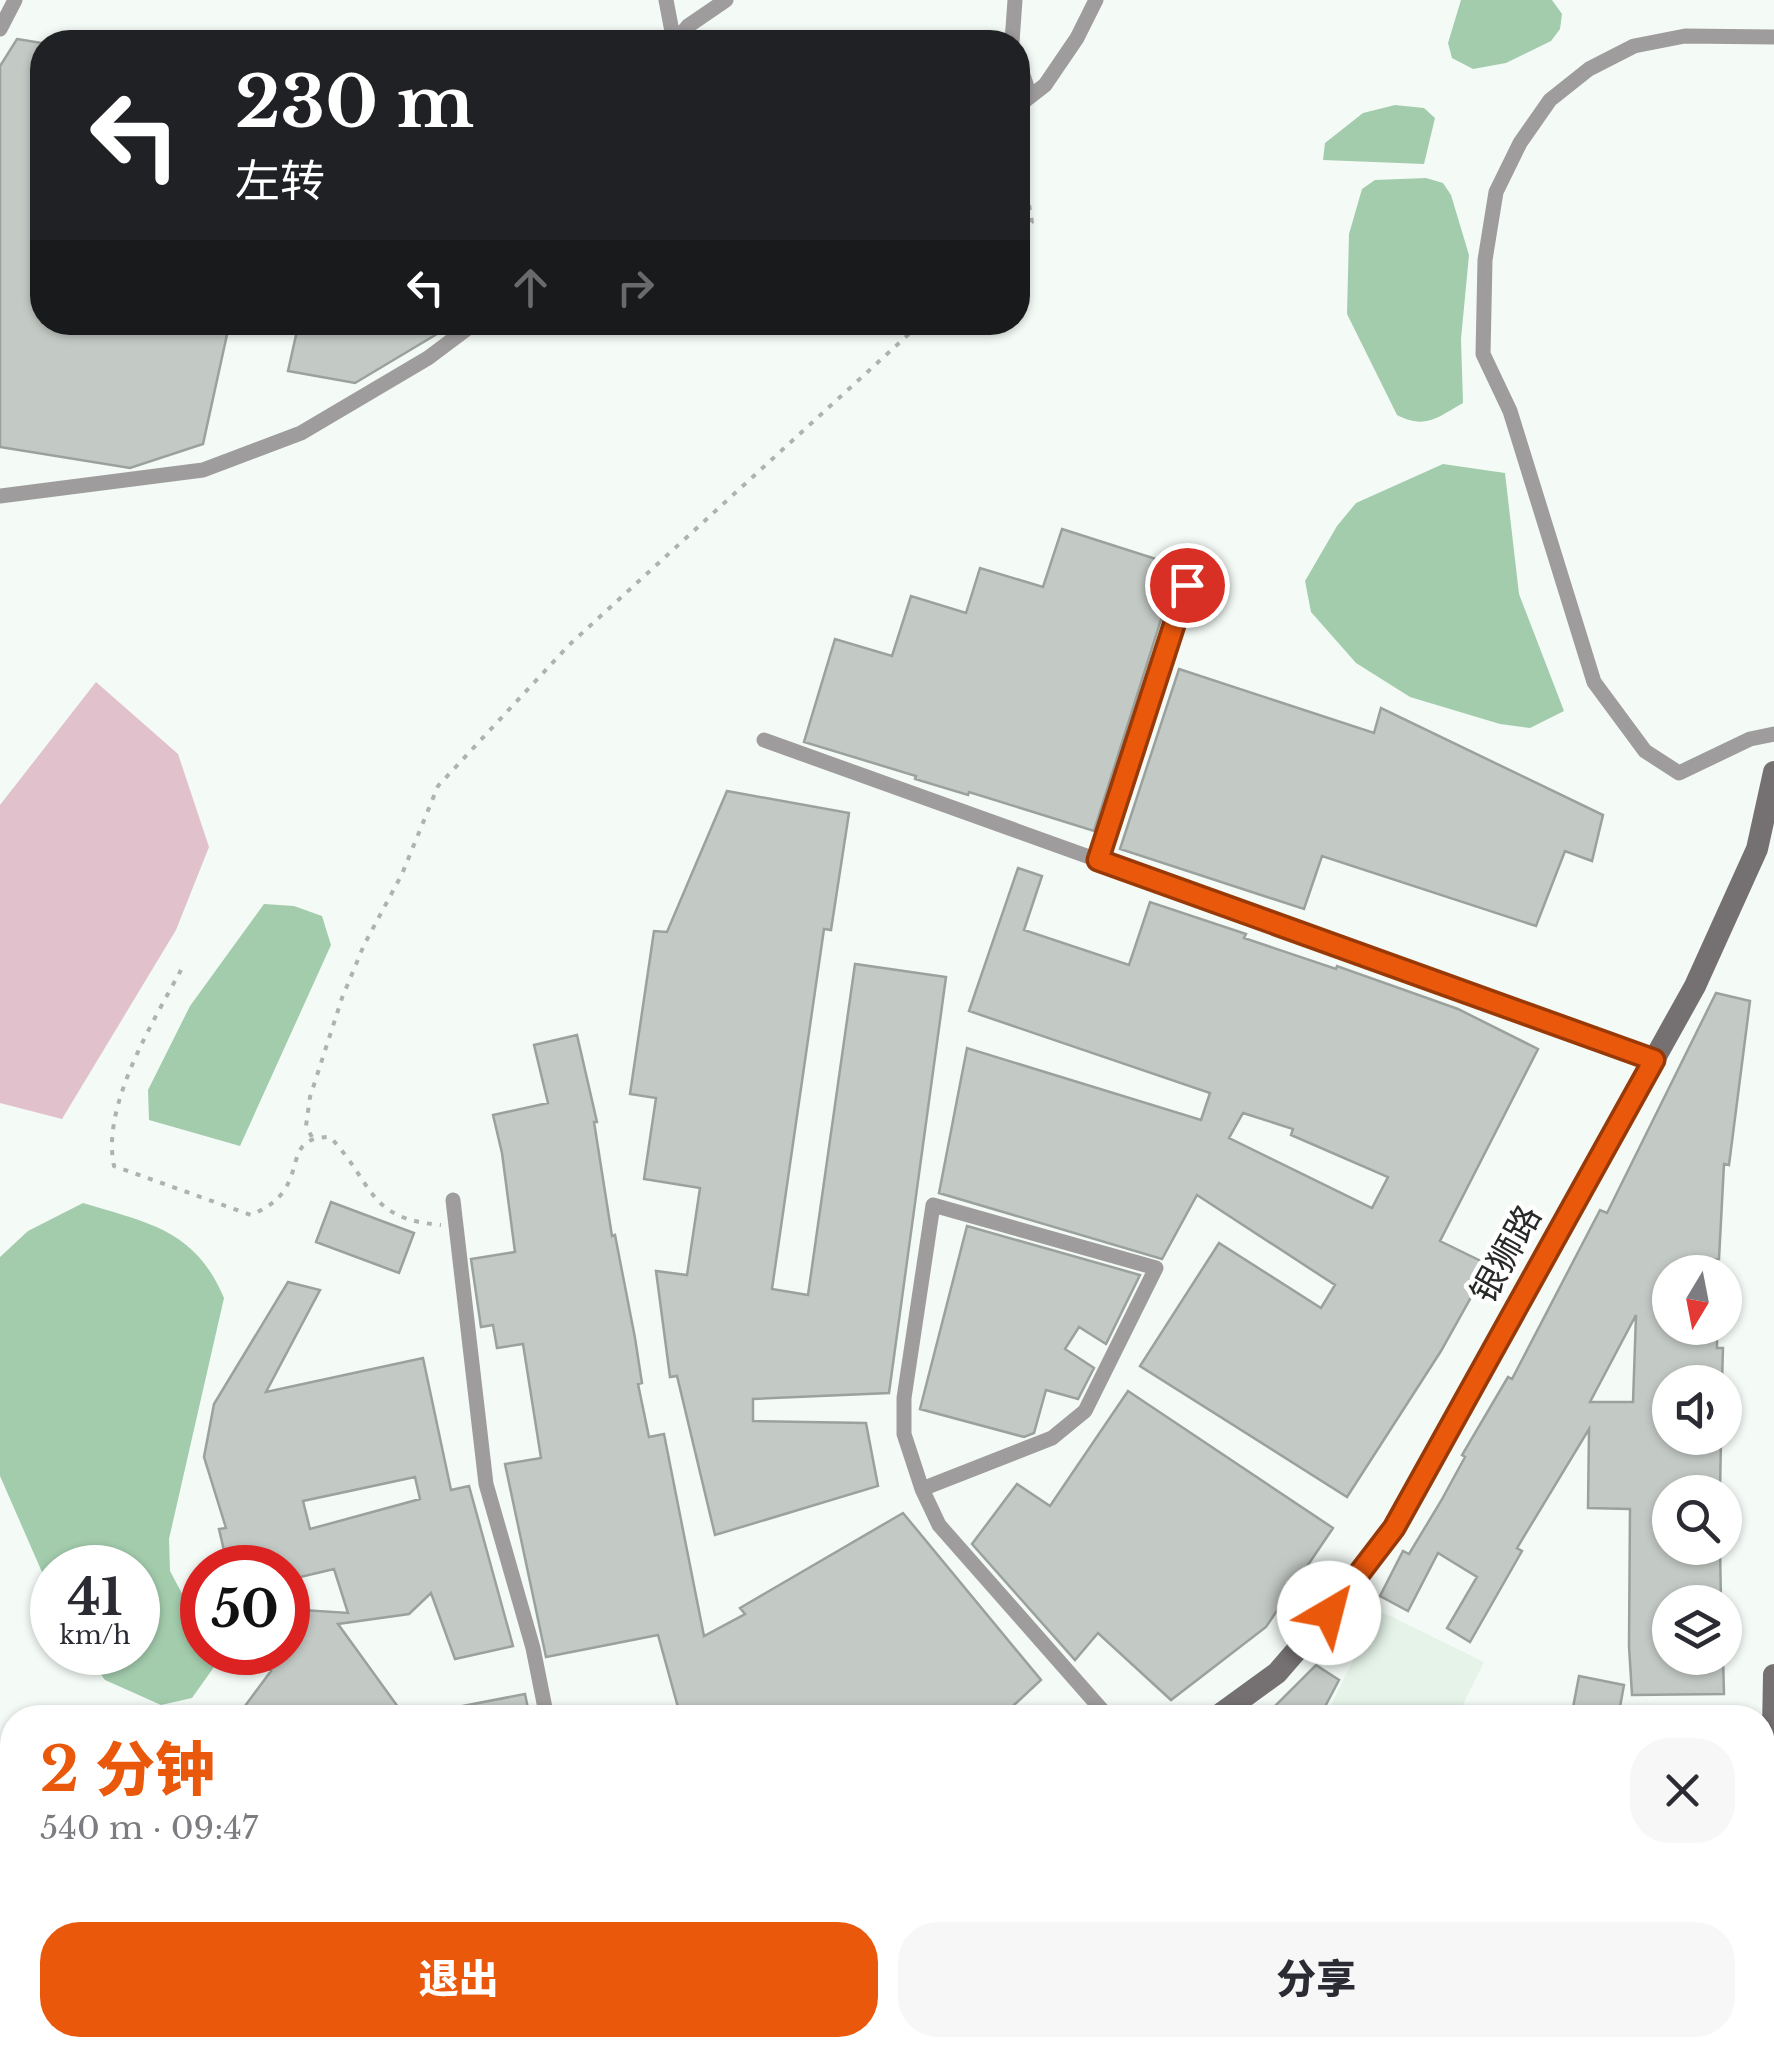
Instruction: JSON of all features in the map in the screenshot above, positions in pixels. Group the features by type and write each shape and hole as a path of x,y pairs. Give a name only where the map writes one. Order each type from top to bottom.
{"main road":[{"name":"银狮路","path":"1233,1705 1277,1673 1394,1528 1694,986 1757,849 1774,772"},
{"path":"1773,1705 1774,1675"}],"street":[{"path":"0,29 15,0"},
{"path":"666,0 672,30"},
{"path":"684,30 726,0"},
{"path":"1013,30 1014,0"},
{"path":"1030,96 1045,85 1077,38 1096,0"},
{"path":"1774,37 1685,36 1634,46 1589,69 1550,100 1520,144 1496,192 1485,260 1483,354 1510,411 1594,682 1645,751 1679,773 1750,739 1774,734"},
{"path":"0,496 203,470 301,434 428,358 459,335"},
{"path":"764,740 1654,1060"},
{"path":"453,1200 486,1484 533,1648 544,1705"},
{"path":"922,1488 1052,1438 1085,1411 1156,1268 933,1206 904,1398 904,1434 922,1488 939,1526 1097,1705"}],"lane":[{"path":"1098,860 1187,585"}],"path":[{"path":"312,1137 306,1126 310,1098 342,998 364,945 402,874 438,786 568,645 908,335"},
{"path":"181,970 144,1039 122,1099 110,1146 114,1166 251,1215 272,1204 286,1188 302,1146 312,1137 330,1137 384,1210 413,1223 456,1226"}],"shaded area":[{"path":"1461,0 1552,0 1562,14 1560,29 1551,41 1506,63 1473,69 1452,58 1448,43"},
{"path":"1395,105 1424,108 1435,118 1424,164 1323,160 1325,143 1363,113"},
{"path":"1426,178 1443,183 1451,195 1469,255 1461,339 1463,403 1432,420 1416,421 1397,415 1347,314 1349,234 1362,189 1375,180"},
{"path":"1443,464 1505,473 1519,594 1564,711 1530,728 1500,724 1410,697 1356,663 1311,612 1305,581 1337,526 1356,503"},
{"path":"96,682 178,754 209,847 176,930 62,1119 0,1103 0,805"},
{"path":"264,904 294,906 322,916 331,945 240,1146 149,1120 148,1090 190,1006"},
{"path":"83,1203 149,1224 184,1243 199,1257 224,1298 169,1539 170,1571 180,1590 180,1675 208,1675 192,1698 161,1705 101,1675 160,1675 160,1545 30,1545 0,1476 0,1257 28,1231"},
{"path":"1378,1610 1484,1662 1463,1705 1331,1705"}],"building":[{"path":"17,39 30,41 30,335 227,335 203,444 130,468 0,447 0,66"},
{"path":"296,335 435,335 355,383 288,371"},
{"path":"1062,529 1178,566 1094,831 804,742 835,639 892,656 911,596 966,613 980,568 1043,587"},
{"path":"1179,669 1374,733 1381,708 1603,815 1592,861 1565,851 1536,926 1322,856 1304,909 1120,849"},
{"path":"727,791 849,813 831,930 824,929 772,1289 808,1295 855,964 946,977 889,1393 753,1399 753,1421 866,1423 878,1486 715,1535 677,1376 670,1377 656,1271 687,1275 700,1188 644,1179 656,1098 630,1094 654,931 667,932"},
{"path":"1018,868 1042,876 1024,930 1129,965 1150,902 1246,934 1244,938 1458,1009 1538,1049 1440,1241 1489,1265 1441,1351 1347,1497 1140,1366 1219,1243 1321,1308 1335,1285 1197,1195 1162,1259 939,1193 967,1048 1201,1120 1210,1093 969,1011","holes":["1243,1113 1293,1129 1291,1135 1388,1177 1372,1208 1229,1138"]},
{"path":"1716,993 1750,1001 1729,1165 1724,1164 1719,1255 1652,1255 1652,1345 1723,1348 1722,1365 1652,1365 1652,1455 1721,1455 1720,1475 1652,1475 1652,1565 1720,1565 1721,1585 1652,1585 1652,1675 1723,1675 1724,1694 1632,1695 1630,1509 1588,1508 1589,1429 1517,1548 1522,1551 1470,1642 1447,1628 1477,1577 1438,1553 1408,1611 1380,1596 1403,1551 1409,1554 1441,1501 1465,1457 1462,1455 1508,1377 1512,1379 1600,1210 1607,1213","holes":["1636,1315 1633,1402 1590,1402"]},
{"path":"577,1035 597,1122 612,1236 615,1235 635,1338 642,1383 638,1384 649,1437 664,1434 704,1636 745,1614 740,1608 903,1513 1041,1680 1014,1705 677,1705 658,1635 546,1657 505,1464 541,1458 523,1344 497,1348 493,1325 481,1327 471,1259 515,1252 493,1115 548,1103 534,1045"},
{"path":"331,1202 414,1233 399,1273 316,1242"},
{"path":"967,1226 1140,1275 1106,1344 1079,1327 1065,1349 1094,1368 1078,1399 1046,1390 1034,1433 1024,1437 920,1409"},
{"path":"288,1282 320,1290 266,1392 423,1358 451,1490 469,1486 513,1646 455,1659 431,1593 409,1614 338,1624 397,1705 246,1705 268,1675 310,1675 310,1610 348,1613 334,1569 310,1575 310,1545 223,1545 219,1529 226,1528 204,1457 214,1404","holes":["415,1477 420,1499 310,1529 303,1501"]},
{"path":"1128,1391 1333,1528 1266,1627 1171,1700 1098,1633 1075,1660 972,1544 1017,1484 1050,1506"},
{"path":"1316,1665 1339,1680 1326,1705 1276,1705"},
{"path":"1579,1676 1624,1685 1620,1705 1573,1705"},
{"path":"525,1694 527,1705 468,1705"}],"route":[{"path":"1187,585 1098,860 1654,1060 1394,1528 1329,1613"}]}
